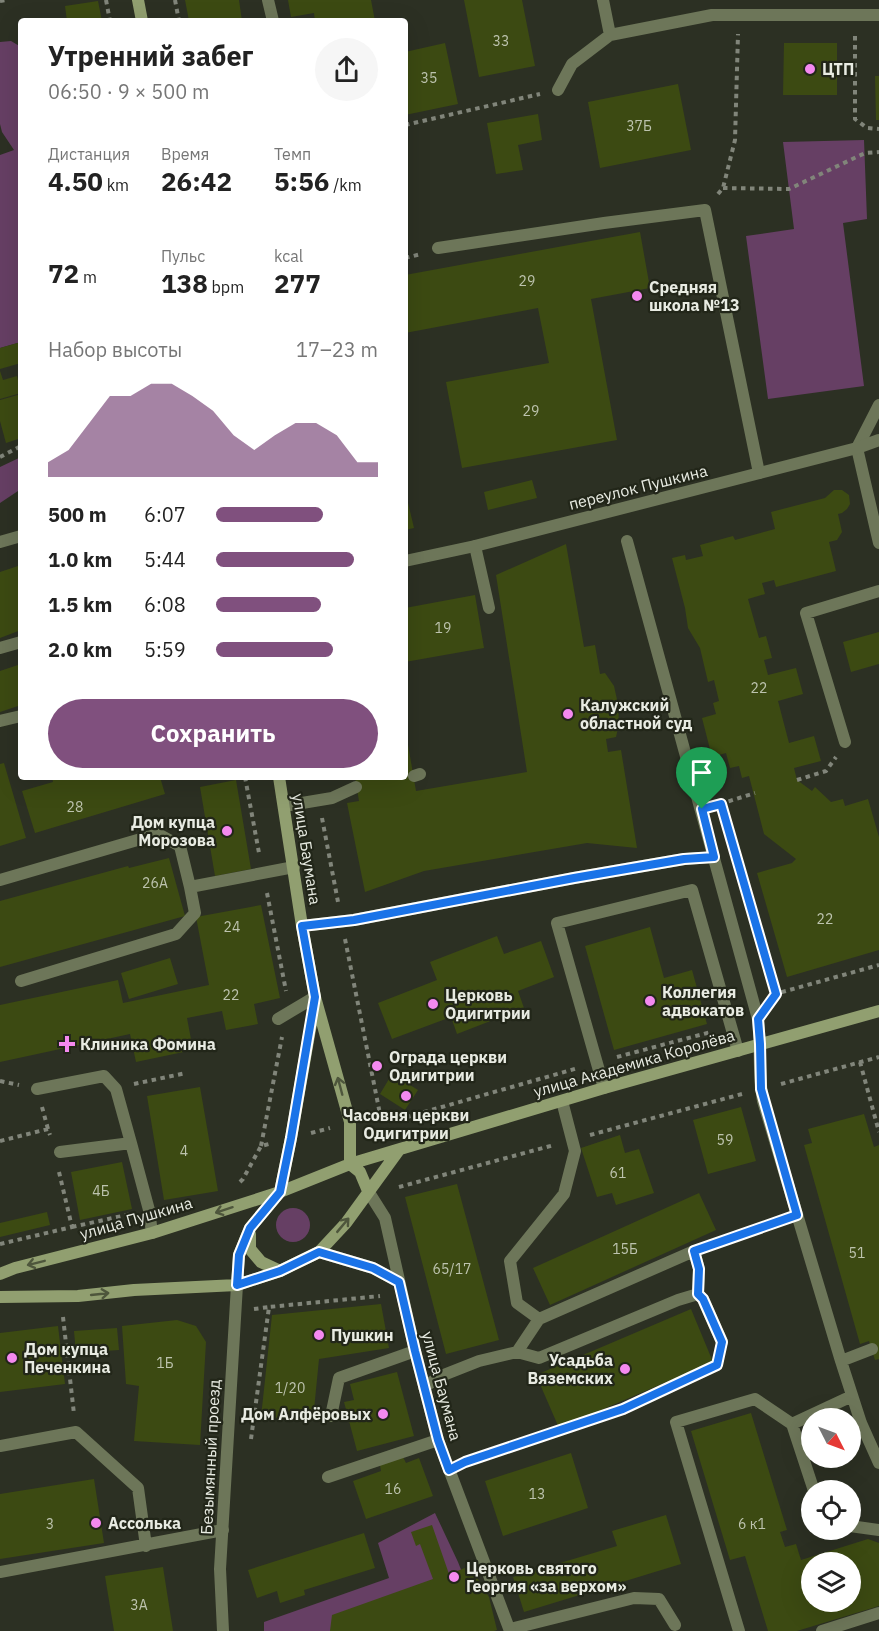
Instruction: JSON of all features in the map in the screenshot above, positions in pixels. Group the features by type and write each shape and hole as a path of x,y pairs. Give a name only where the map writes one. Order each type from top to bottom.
{"street":[{"path":"138,0 141,18"},
{"path":"268,0 272,18"},
{"path":"603,0 610,35"},
{"path":"558,90 572,64 610,35 712,15 878,17"},
{"path":"438,248 705,210 759,473"},
{"path":"879,405 857,448 879,543"},
{"name":"переулок Пушкина","path":"408,560 475,546 857,448 879,440"},
{"path":"0,542 18,537"},
{"path":"627,541 758,1019 761,1089 852,1396 879,1464"},
{"path":"475,546 489,608"},
{"path":"845,742 806,613 879,591"},
{"path":"0,648 18,643"},
{"path":"0,721 18,717"},
{"name":"улица Баумана","path":"280,780 315,997 350,1122 350,1164"},
{"path":"284,806 332,798 356,787"},
{"path":"0,880 158,834 180,846 190,887 195,913 176,934 21,981"},
{"path":"302,926 354,920 662,862 714,857"},
{"path":"190,887 294,867"},
{"path":"604,1088 556,923 692,890 738,1051"},
{"path":"282,1017 315,997"},
{"name":"улица Баумана","path":"280,1192 315,997"},
{"name":"улица Академика Королёва","path":"350,1164 604,1088 879,1011"},
{"path":"37,1089 104,1076 116,1089 149,1210 152,1233"},
{"path":"539,1319 518,1303 510,1261 564,1194 575,1151 562,1101"},
{"path":"60,1152 131,1143"},
{"path":"0,1297 78,1296 134,1290 237,1285 280,1271 319,1252 346,1222 399,1150"},
{"path":"350,1164 360,1172 368,1191"},
{"name":"улица Пушкина","path":"0,1274 15,1268 152,1233 280,1192 350,1164"},
{"name":"улица Баумана","path":"368,1191 385,1218 438,1440 510,1630"},
{"path":"237,1285 239,1255 250,1228 280,1192"},
{"path":"250,1228 250,1249 261,1262 280,1271"},
{"path":"517,1352 539,1319 694,1251 699,1269 698,1294 703,1299 722,1342"},
{"path":"319,1252 373,1268 399,1282"},
{"name":"Безымянный проезд","path":"223,1631 220,1569 237,1285"},
{"path":"424,1387 441,1376 479,1361 517,1352 539,1358 678,1300 698,1294"},
{"path":"841,1361 872,1348"},
{"path":"331,1416 339,1378 415,1351"},
{"path":"792,1424 852,1396"},
{"path":"739,1631 676,1422 755,1399 792,1424 810,1480"},
{"path":"0,1446 76,1432 138,1488 146,1546"},
{"path":"327,1477 438,1440"},
{"path":"861,1528 879,1530"},
{"path":"0,1572 223,1530"},
{"path":"510,1630 634,1598 659,1599 675,1625"},
{"path":"822,1631 879,1613"}],"path":[{"path":"0,2 7,0"},
{"path":"106,0 109,18"},
{"path":"175,0 178,18"},
{"path":"705,210 723,188 735,140 738,15"},
{"path":"855,15 855,118 867,128 879,129"},
{"path":"408,124 558,90"},
{"path":"723,188 789,189 865,153 879,152"},
{"path":"0,457 18,448"},
{"path":"797,780 826,771 845,742"},
{"path":"234,1186 243,1179 261,1146 278,1051 286,987 246,780"},
{"path":"718,793 721,804"},
{"path":"702,809 755,793"},
{"path":"318,800 380,1114"},
{"path":"758,1019 776,994 879,965"},
{"path":"769,972 776,994"},
{"path":"261,1146 380,1114 393,1121 731,1026"},
{"path":"395,1195 397,1187 879,1056"},
{"path":"860,1062 879,1132"},
{"path":"116,1089 186,1073"},
{"path":"64,1192 72,1227"},
{"path":"0,1244 149,1210"},
{"path":"121,1215 126,1240"},
{"path":"694,1251 797,1215"},
{"path":"250,1443 268,1308 381,1295 384,1306"},
{"path":"63,1317 76,1432"},
{"path":"449,1470 465,1462 623,1409 717,1365 722,1342"}],"shaded area":[{"path":"11,41 18,45 18,343 0,348 0,155 14,150 2,132 0,124 0,42"},
{"path":"864,140 867,219 843,223 864,386 768,399 746,236 794,229 783,142"},
{"path":"18,458 18,491 0,503 0,467"},
{"path":"293,1208 305,1213 310,1225 305,1237 293,1242 281,1237 276,1225 281,1213"},
{"path":"435,1513 458,1562 485,1631 264,1631 264,1622 389,1578 378,1543"}],"building":[{"path":"185,0 239,0 242,18 188,18"},
{"path":"288,0 371,0 374,18 315,18 314,13 291,17"},
{"path":"464,0 522,0 535,66 479,77"},
{"path":"98,1 101,18 67,18 65,6"},
{"path":"445,43 458,104 408,114 408,51"},
{"name":"ЦТП","path":"784,43 837,43 837,95 783,95"},
{"path":"875,76 879,76 879,120 876,120"},
{"path":"678,84 691,150 600,168 588,102"},
{"path":"538,114 542,140 518,145 523,170 496,174 487,123"},
{"path":"640,232 650,288 591,299 617,440 462,468 446,382 549,363 538,308 408,332 408,274"},
{"path":"18,343 18,364 0,369 0,348"},
{"path":"0,371 3,380 17,376 18,394 0,399"},
{"path":"18,395 18,439 6,443 0,421 0,400"},
{"path":"532,480 537,498 488,510 484,492"},
{"path":"834,490 842,490 849,495 850,504 847,509 838,514 842,532 837,540 829,542 836,571 776,587 774,580 762,583 765,594 748,599 759,638 766,636 772,658 764,660 768,675 796,668 803,694 778,701 789,743 814,736 821,761 794,768 797,780 812,791 815,787 831,802 843,799 845,806 868,799 879,837 879,950 787,977 757,873 792,863 796,859 764,834 749,776 742,778 739,766 730,768 726,753 712,757 702,718 716,714 713,703 719,701 714,680 708,682 700,648 688,628 672,558 685,555 686,560 703,556 700,545 733,536 735,540 775,529 771,512 825,498"},
{"path":"408,503 414,528 408,529"},
{"name":"Калужский областной суд","path":"566,544 584,647 595,645 600,674 605,673 614,686 619,724 616,737 606,739 608,752 621,750 637,848 587,843 424,871 365,892 347,803 359,801 356,780 408,780 408,745 416,791 527,772 496,575"},
{"path":"18,566 18,631 0,638 0,572"},
{"path":"475,595 484,648 408,661 408,607"},
{"path":"879,632 879,664 851,672 843,642"},
{"path":"18,665 18,706 0,712 0,671"},
{"path":"4,763 26,838 0,846 0,764"},
{"path":"53,780 161,780 165,794 35,833 22,791 53,782"},
{"path":"236,780 251,869 215,876 200,787"},
{"path":"169,858 185,916 0,967 0,901 128,866 129,868"},
{"path":"261,905 280,998 254,1004 258,1024 226,1030 222,1011 187,1018 193,1050 136,1062 130,1034 0,1062 0,1005 118,980 123,1003 209,985 196,917"},
{"name":"Коллегия адвокатов","path":"650,927 664,978 692,970 707,1024 614,1050 585,946"},
{"path":"497,936 504,954 541,941 554,977 518,991 524,1008 457,1034 451,1017 392,1039 378,1003 437,980 430,962"},
{"path":"170,958 178,984 129,999 121,973"},
{"path":"392,1074 418,1090 405,1110 380,1094"},
{"path":"200,1087 218,1191 164,1200 147,1096"},
{"path":"741,1107 756,1161 708,1174 693,1120"},
{"path":"864,1114 874,1147 879,1145 879,1359 875,1360 869,1341 860,1344 804,1145 812,1143 808,1129"},
{"path":"620,1135 625,1153 639,1149 654,1193 616,1205 612,1193 597,1197 581,1148"},
{"path":"122,1162 132,1209 80,1220 71,1172"},
{"path":"457,1184 499,1340 446,1354 405,1197"},
{"path":"699,1193 716,1230 550,1305 533,1268"},
{"path":"47,1212 50,1225 0,1237 0,1223"},
{"path":"381,1304 389,1348 319,1359 313,1420 261,1417 272,1315"},
{"name":"Усадьба Вяземских","path":"691,1309 713,1362 559,1428 536,1375"},
{"path":"177,1320 196,1326 206,1342 200,1445 134,1441 139,1386 126,1384 122,1326"},
{"path":"58,1326 65,1384 0,1392 0,1333"},
{"path":"117,1328 119,1350 76,1353 74,1331"},
{"path":"397,1372 414,1436 357,1451 344,1402 354,1400 350,1384"},
{"path":"751,1413 787,1530 780,1532 785,1547 796,1544 801,1560 801,1612 859,1612 797,1631 768,1631 745,1556 730,1560 691,1431"},
{"path":"571,1453 588,1508 503,1536 485,1481"},
{"path":"403,1457 406,1463 419,1458 433,1496 366,1519 353,1481 381,1471 380,1465"},
{"path":"94,1479 104,1543 0,1559 0,1494"},
{"path":"666,1515 681,1564 524,1612 513,1577 617,1546 612,1531"},
{"name":"Церковь святого Георгия «за верхом»","path":"432,1525 449,1574 470,1566 489,1597 497,1630 330,1631 332,1615 433,1579 420,1544 416,1546 411,1532"},
{"path":"364,1533 375,1568 304,1590 305,1595 280,1603 277,1591 257,1598 248,1570"},
{"path":"868,1539 879,1543 879,1606 861,1611 861,1552 827,1552"},
{"path":"163,1567 173,1631 114,1631 105,1576"}],"place":[{"name":"ЦТП","path":"810,69"},
{"name":"Средняя школа №13","path":"637,296"},
{"name":"Калужский областной суд","path":"568,714"},
{"name":"Дом купца Морозова","path":"227,831"},
{"name":"Коллегия адвокатов","path":"650,1001"},
{"name":"Церковь Одигитрии","path":"433,1004"},
{"name":"Клиника Фомина","path":"67,1044"},
{"name":"Ограда церкви Одигитрии","path":"377,1066"},
{"name":"Часовня церкви Одигитрии","path":"406,1096"},
{"name":"Пушкин","path":"319,1335"},
{"name":"Дом купца Печенкина","path":"12,1358"},
{"name":"Усадьба Вяземских","path":"625,1369"},
{"name":"Дом Алфёровых","path":"383,1414"},
{"name":"Ассолька","path":"96,1523"},
{"name":"Церковь святого Георгия «за верхом»","path":"454,1577"}],"route":[{"path":"721,804 776,994 758,1019 761,1089 797,1215 694,1251 699,1269 698,1294 703,1299 722,1342 717,1365 623,1409 465,1462 449,1470 438,1440 399,1282 373,1268 319,1252 280,1271 237,1285 239,1255 250,1228 280,1192 291,1138 315,997 302,926 354,920 684,859 714,857 702,809 721,804"}]}
